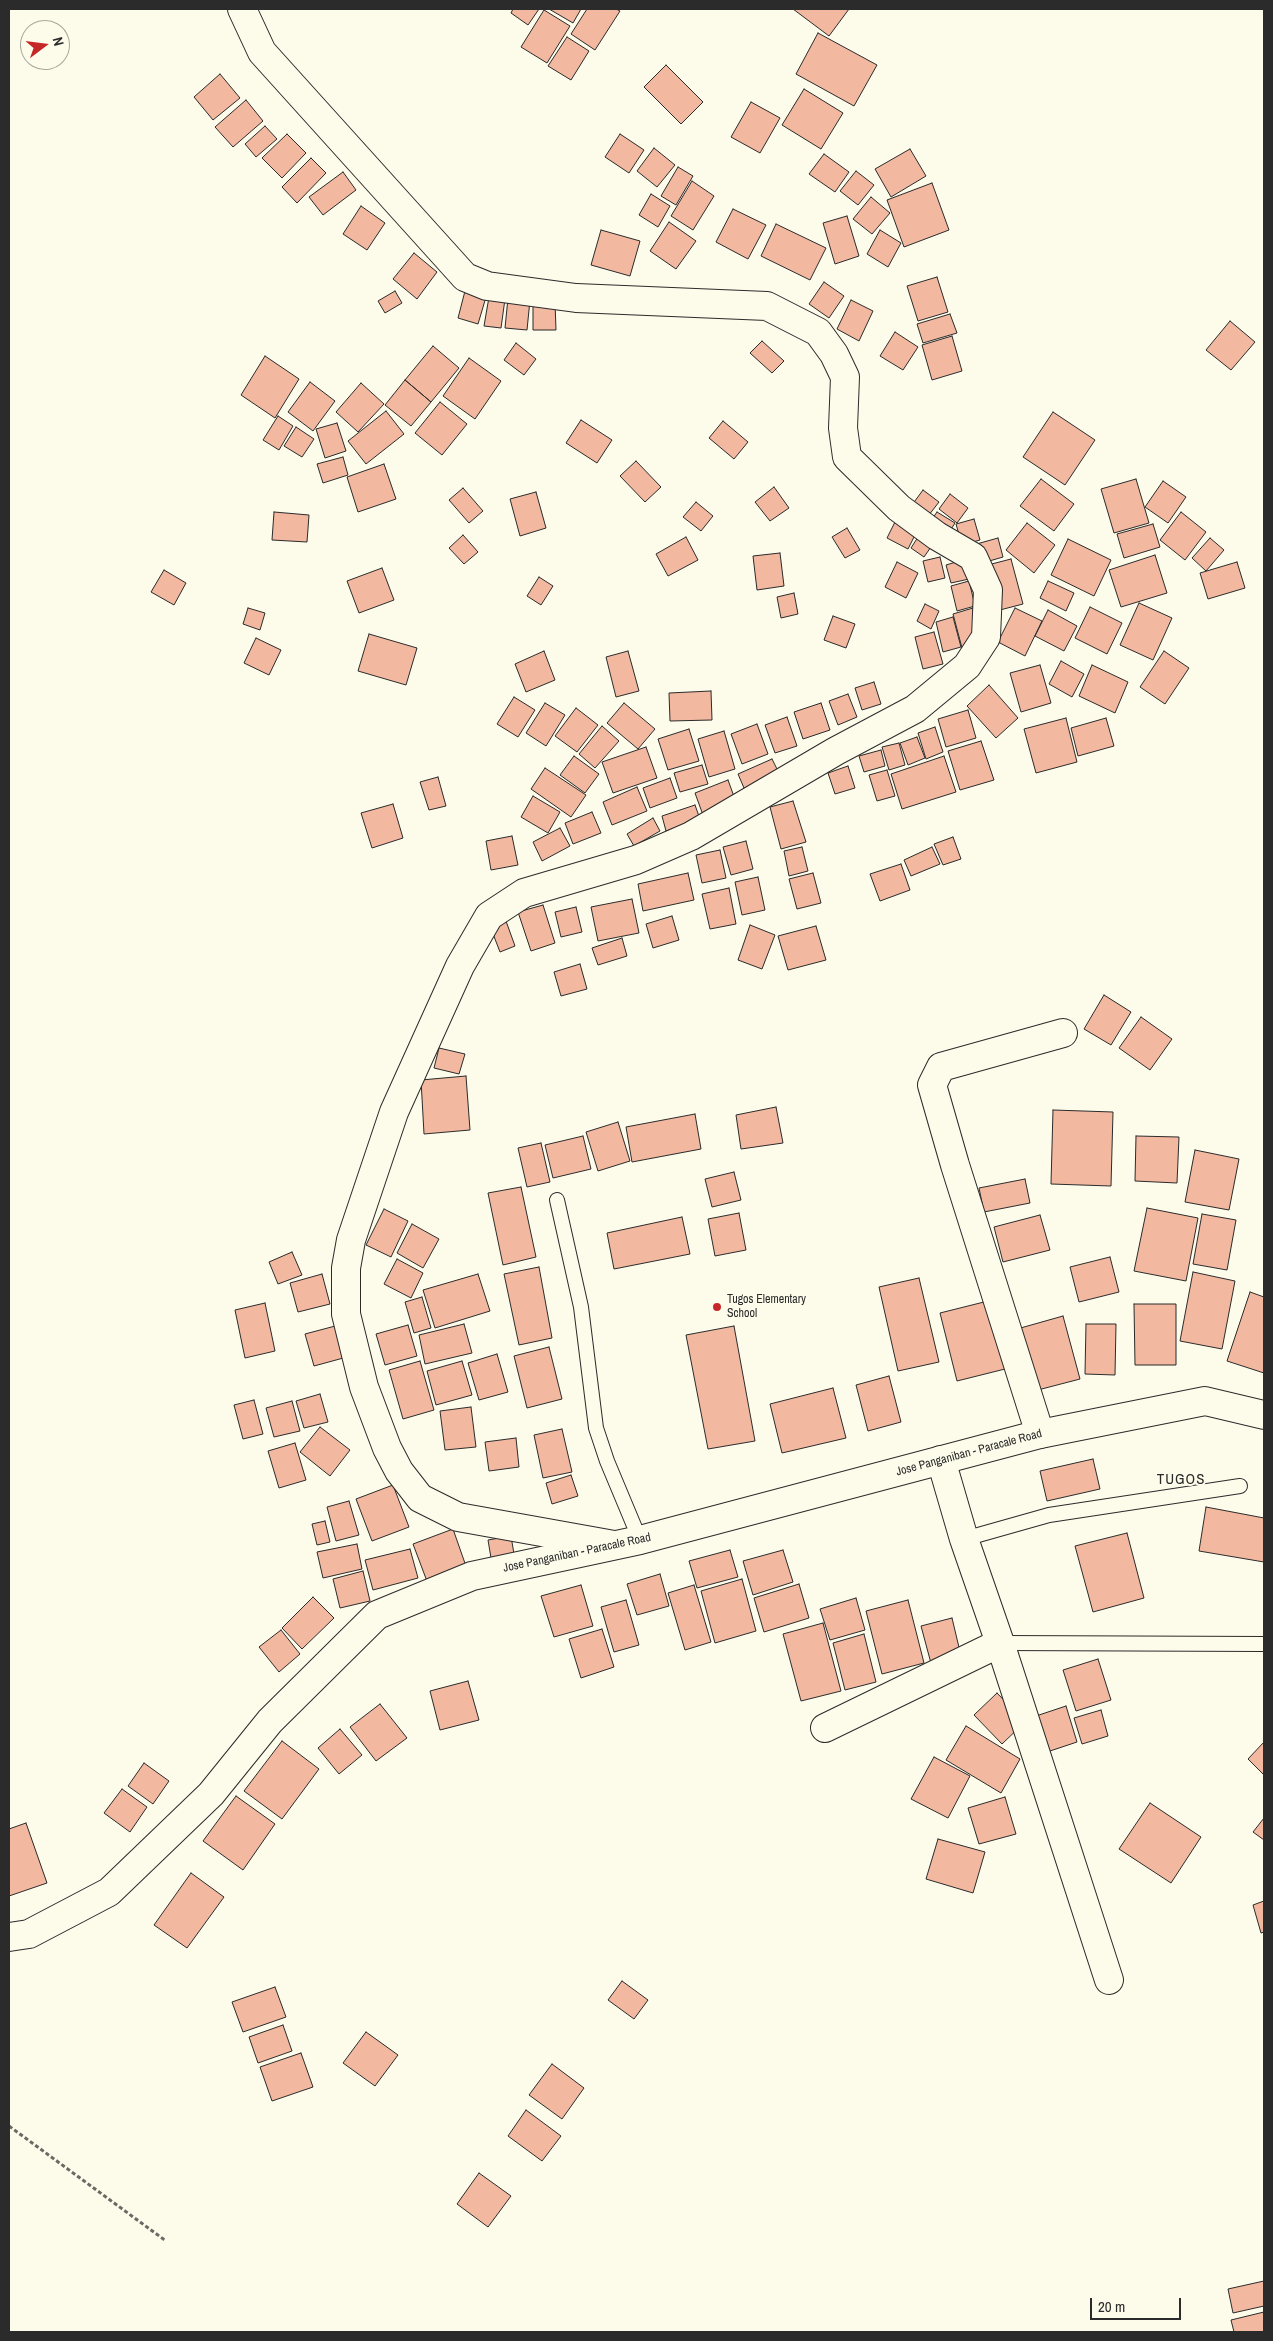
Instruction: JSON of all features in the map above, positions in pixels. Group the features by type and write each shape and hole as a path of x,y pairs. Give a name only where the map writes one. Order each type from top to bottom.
{"street":[{"path":"242,9 262,52 465,276 487,286 576,298 767,306 818,332 834,354 845,377 843,428 847,457 899,508 937,536 973,557 988,590 986,637 967,666 915,709 836,751 691,836 636,860 524,893 489,916 460,966 394,1112 351,1240 346,1268 346,1314 364,1387 394,1464 420,1498 458,1517 628,1543"},
{"path":"1040,1434 955,1165 932,1085 941,1068 1063,1033"},
{"name":"Jose Panganiban - Paracale Road","path":"9,1937 29,1934 109,1892 211,1794 270,1721 377,1615 472,1576 628,1543 1040,1434 1205,1401 1264,1415"},
{"path":"941,1460 964,1539 1000,1643 1109,1980"},
{"path":"824,1728 1000,1643"}],"lane":[{"path":"557,1200 581,1307 596,1428 607,1461 628,1543"},
{"path":"964,1539 1049,1515 1240,1486"},
{"path":"1000,1643 1264,1644"}],"path":[{"path":"9,2126 166,2241"}],"building":[{"path":"513,9 539,9 528,25 511,13"},
{"path":"549,9 581,9 573,23"},
{"path":"587,9 616,9 620,11 595,50 571,34"},
{"path":"793,9 849,9 829,36"},
{"path":"544,10 570,26 547,63 521,47"},
{"path":"818,33 877,65 854,106 796,74"},
{"path":"567,37 589,51 571,80 548,66"},
{"path":"666,65 703,102 681,124 644,87"},
{"path":"220,74 240,98 213,120 194,97"},
{"path":"804,89 843,113 821,149 782,125"},
{"path":"246,100 263,121 233,147 215,127"},
{"path":"751,102 780,118 760,153 731,137"},
{"path":"265,126 277,139 256,157 245,144"},
{"path":"287,134 306,153 282,178 262,158"},
{"path":"620,134 644,150 629,173 605,157"},
{"path":"654,148 675,165 657,187 637,171"},
{"path":"910,149 926,176 891,197 875,169"},
{"path":"824,154 849,172 835,192 809,174"},
{"path":"311,158 326,173 297,203 282,187"},
{"path":"678,167 693,176 676,205 661,196"},
{"path":"856,171 874,185 858,205 840,191"},
{"path":"343,172 356,190 323,215 309,197"},
{"path":"692,181 714,196 693,230 671,216"},
{"path":"932,183 949,230 904,247 887,200"},
{"path":"651,194 670,206 658,227 639,215"},
{"path":"871,197 890,213 872,234 853,219"},
{"path":"361,206 385,223 367,250 343,234"},
{"path":"733,209 766,225 748,259 716,242"},
{"path":"847,216 859,256 835,264 823,223"},
{"path":"669,222 696,241 676,269 650,251"},
{"path":"776,224 826,248 810,280 761,256"},
{"path":"601,230 640,241 630,276 591,265"},
{"path":"880,230 901,243 888,267 867,254"},
{"path":"414,253 437,272 417,299 393,279"},
{"path":"937,277 948,312 918,321 907,286"},
{"path":"824,282 844,296 829,318 809,304"},
{"path":"395,291 402,303 385,313 378,301"},
{"path":"465,291 486,297 478,324 458,318"},
{"path":"489,297 505,299 501,328 484,326"},
{"path":"508,298 530,300 527,330 505,328"},
{"path":"851,300 873,311 859,341 837,329"},
{"path":"533,302 555,302 556,330 533,330"},
{"path":"950,314 957,333 923,343 917,324"},
{"path":"1230,321 1255,342 1231,370 1206,350"},
{"path":"895,332 918,347 903,370 880,356"},
{"path":"952,336 962,371 932,380 922,345"},
{"path":"762,341 784,361 772,373 750,353"},
{"path":"516,343 536,359 524,375 504,360"},
{"path":"433,346 459,368 431,402 405,380"},
{"path":"265,356 299,379 275,418 241,395"},
{"path":"469,358 501,381 475,419 443,396"},
{"path":"405,380 431,402 411,426 385,405"},
{"path":"310,382 335,401 313,431 288,412"},
{"path":"361,383 384,404 358,432 336,412"},
{"path":"440,402 467,424 442,455 415,433"},
{"path":"386,411 404,434 366,464 348,441"},
{"path":"1053,412 1095,440 1065,485 1023,457"},
{"path":"278,416 293,426 279,450 263,440"},
{"path":"581,420 612,440 597,463 566,443"},
{"path":"723,421 748,442 734,459 709,438"},
{"path":"337,423 346,451 325,458 316,429"},
{"path":"296,427 314,439 302,457 284,446"},
{"path":"343,457 348,475 323,483 317,464"},
{"path":"636,461 661,487 645,502 620,476"},
{"path":"384,464 396,499 358,512 347,477"},
{"path":"1041,479 1074,504 1054,531 1020,506"},
{"path":"1136,479 1149,523 1114,533 1101,489"},
{"path":"1163,481 1186,497 1168,523 1145,507"},
{"path":"774,487 789,508 770,521 755,502"},
{"path":"463,488 483,511 469,523 449,500"},
{"path":"923,490 939,502 925,520 909,509"},
{"path":"536,492 546,528 520,536 510,499"},
{"path":"950,494 968,508 957,523 939,509"},
{"path":"696,502 713,516 701,531 683,517"},
{"path":"274,512 309,515 307,542 272,540"},
{"path":"937,512 955,523 946,537 928,525"},
{"path":"1181,512 1206,532 1185,560 1160,540"},
{"path":"974,519 980,540 962,545 956,524"},
{"path":"895,522 916,533 908,549 887,538"},
{"path":"1027,523 1055,545 1034,573 1006,550"},
{"path":"1153,524 1160,547 1124,558 1117,534"},
{"path":"847,528 860,550 845,558 832,537"},
{"path":"920,534 933,544 924,557 911,548"},
{"path":"463,535 478,552 464,564 449,548"},
{"path":"686,537 698,560 668,576 656,554"},
{"path":"998,538 1003,557 979,564 973,545"},
{"path":"1210,538 1224,550 1206,571 1192,558"},
{"path":"1068,539 1111,560 1094,596 1051,575"},
{"path":"780,553 784,586 757,590 753,556"},
{"path":"1155,555 1167,593 1121,607 1109,570"},
{"path":"940,557 945,578 928,582 923,561"},
{"path":"1011,559 1023,604 996,611 984,566"},
{"path":"963,560 969,579 951,583 946,565"},
{"path":"897,562 918,573 906,598 885,587"},
{"path":"1237,562 1245,588 1208,599 1200,573"},
{"path":"382,568 394,600 359,613 347,581"},
{"path":"164,570 186,583 174,605 151,592"},
{"path":"539,577 553,586 541,605 527,596"},
{"path":"969,581 975,606 957,611 951,586"},
{"path":"1048,581 1074,593 1066,611 1040,598"},
{"path":"794,593 798,614 781,618 777,597"},
{"path":"1139,603 1172,618 1153,660 1120,645"},
{"path":"925,604 939,611 931,629 917,621"},
{"path":"1090,607 1122,623 1107,654 1075,638"},
{"path":"248,608 265,613 260,630 243,624"},
{"path":"973,608 982,643 962,648 953,614"},
{"path":"1015,608 1042,621 1025,656 998,642"},
{"path":"1048,610 1077,626 1064,651 1035,636"},
{"path":"833,616 855,624 846,648 824,640"},
{"path":"953,617 961,647 943,652 936,622"},
{"path":"934,632 943,664 923,669 915,637"},
{"path":"369,634 417,648 406,685 358,671"},
{"path":"256,638 281,650 269,675 244,663"},
{"path":"544,651 555,680 526,692 515,664"},
{"path":"628,651 639,691 616,697 606,657"},
{"path":"1164,651 1189,668 1165,704 1140,687"},
{"path":"1061,661 1084,674 1072,697 1049,684"},
{"path":"1040,665 1051,703 1021,712 1010,673"},
{"path":"1092,665 1128,682 1115,713 1079,696"},
{"path":"874,682 881,704 862,710 855,688"},
{"path":"989,685 1018,718 996,738 967,706"},
{"path":"711,691 712,720 670,721 669,693"},
{"path":"848,694 857,717 838,725 829,701"},
{"path":"514,697 535,710 518,737 497,724"},
{"path":"545,703 565,715 546,746 526,733"},
{"path":"624,703 655,729 638,749 607,723"},
{"path":"821,703 830,730 803,739 794,712"},
{"path":"576,708 598,725 577,752 555,736"},
{"path":"968,710 976,738 946,747 938,719"},
{"path":"787,717 797,746 775,753 765,725"},
{"path":"1066,718 1077,762 1036,773 1024,729"},
{"path":"1106,718 1114,746 1078,756 1071,728"},
{"path":"757,724 768,754 742,764 731,734"},
{"path":"602,726 619,741 595,768 579,754"},
{"path":"935,727 943,752 926,759 918,733"},
{"path":"689,729 699,761 668,770 658,739"},
{"path":"724,731 735,769 709,777 698,739"},
{"path":"917,737 925,758 908,765 900,743"},
{"path":"981,741 994,780 960,790 948,751"},
{"path":"899,743 905,765 889,770 882,747"},
{"path":"646,747 657,778 613,793 602,762"},
{"path":"881,750 885,766 864,772 859,756"},
{"path":"574,756 599,774 585,793 560,775"},
{"path":"944,756 956,792 902,809 891,774"},
{"path":"772,759 782,779 747,795 738,774"},
{"path":"702,765 708,784 680,792 674,773"},
{"path":"848,766 855,788 835,794 828,773"},
{"path":"545,768 586,795 571,817 531,789"},
{"path":"887,770 895,796 877,801 869,775"},
{"path":"438,777 446,806 429,810 420,782"},
{"path":"670,778 677,798 650,808 643,788"},
{"path":"728,780 736,802 703,815 695,793"},
{"path":"637,787 647,811 612,825 603,802"},
{"path":"533,796 560,812 548,833 521,817"},
{"path":"793,801 806,842 781,849 770,807"},
{"path":"393,804 403,838 372,848 361,813"},
{"path":"695,805 700,819 666,831 662,816"},
{"path":"592,812 601,833 573,844 565,823"},
{"path":"653,818 660,831 634,846 627,834"},
{"path":"560,828 570,846 542,861 533,842"},
{"path":"512,836 518,865 491,870 486,841"},
{"path":"953,837 961,859 943,865 934,844"},
{"path":"746,841 753,869 731,875 723,847"},
{"path":"802,847 808,871 789,876 784,851"},
{"path":"932,847 940,864 911,876 904,860"},
{"path":"720,850 726,878 702,883 696,855"},
{"path":"901,864 910,890 880,901 870,874"},
{"path":"688,873 694,900 643,911 638,884"},
{"path":"813,873 821,903 797,909 789,879"},
{"path":"758,877 765,910 742,915 735,882"},
{"path":"729,888 736,924 710,929 702,894"},
{"path":"632,899 639,933 598,941 591,907"},
{"path":"543,905 555,943 531,951 518,912"},
{"path":"576,907 582,932 561,937 555,912"},
{"path":"672,916 679,940 653,948 646,924"},
{"path":"506,921 515,946 500,952 490,926"},
{"path":"750,925 775,935 762,969 738,960"},
{"path":"816,926 826,960 788,970 778,936"},
{"path":"622,938 627,956 598,965 592,948"},
{"path":"580,964 587,989 561,996 554,972"},
{"path":"1104,995 1131,1012 1111,1045 1084,1029"},
{"path":"1141,1017 1172,1039 1150,1070 1119,1048"},
{"path":"439,1048 465,1054 459,1074 434,1068"},
{"path":"466,1076 470,1130 424,1134 421,1080"},
{"path":"776,1107 783,1143 741,1149 736,1115"},
{"path":"1053,1110 1113,1112 1111,1186 1051,1184"},
{"path":"695,1114 701,1149 632,1162 626,1127"},
{"path":"618,1122 630,1161 598,1171 586,1132"},
{"path":"583,1136 591,1169 553,1178 545,1145"},
{"path":"1136,1136 1179,1137 1177,1183 1135,1181"},
{"path":"541,1143 550,1182 527,1187 518,1148"},
{"path":"1195,1150 1239,1159 1229,1210 1185,1202"},
{"path":"734,1172 741,1200 712,1207 705,1179"},
{"path":"1025,1179 1030,1203 984,1212 979,1188"},
{"path":"521,1187 536,1257 503,1265 488,1193"},
{"path":"1147,1208 1198,1218 1186,1281 1134,1271"},
{"path":"384,1209 408,1221 391,1257 366,1245"},
{"path":"739,1213 746,1250 715,1256 708,1219"},
{"path":"1202,1214 1236,1220 1227,1270 1193,1264"},
{"path":"1040,1215 1050,1250 1003,1262 994,1227"},
{"path":"682,1217 690,1254 614,1269 607,1233"},
{"path":"412,1224 439,1239 423,1268 397,1253"},
{"path":"292,1252 302,1275 278,1284 269,1262"},
{"path":"1110,1257 1119,1292 1079,1302 1070,1267"},
{"path":"397,1259 423,1273 411,1298 384,1284"},
{"path":"539,1267 552,1338 519,1345 504,1274"},
{"path":"1193,1272 1235,1281 1222,1349 1180,1341"},
{"path":"322,1274 330,1304 298,1312 290,1283"},
{"path":"478,1274 490,1311 435,1328 423,1290"},
{"path":"919,1278 939,1362 898,1371 879,1287"},
{"path":"1250,1292 1264,1297 1264,1373 1227,1361"},
{"path":"422,1297 431,1328 414,1333 405,1302"},
{"path":"992,1300 1009,1368 957,1381 940,1313"},
{"path":"265,1303 275,1351 245,1358 235,1310"},
{"path":"1134,1304 1176,1304 1176,1365 1135,1365"},
{"path":"1063,1316 1080,1379 1034,1391 1017,1329"},
{"path":"464,1324 472,1353 425,1364 419,1335"},
{"path":"1086,1324 1116,1324 1115,1375 1085,1374"},
{"path":"339,1325 347,1357 314,1366 305,1334"},
{"path":"408,1325 417,1356 385,1365 376,1334"},
{"path":"734,1326 755,1441 708,1449 686,1335"},
{"path":"549,1347 562,1399 527,1408 514,1356"},
{"path":"497,1354 508,1392 479,1400 468,1363"},
{"path":"420,1361 434,1410 403,1419 389,1370"},
{"path":"462,1361 472,1395 436,1405 427,1371"},
{"path":"889,1376 901,1422 868,1431 856,1385"},
{"path":"833,1388 846,1438 782,1453 770,1404"},
{"path":"320,1394 328,1422 304,1428 296,1401"},
{"path":"254,1400 263,1434 243,1439 234,1405"},
{"path":"292,1401 300,1431 274,1437 266,1408"},
{"path":"471,1407 476,1447 445,1450 440,1411"},
{"path":"320,1427 350,1450 330,1476 300,1452"},
{"path":"562,1429 572,1472 543,1478 534,1435"},
{"path":"516,1438 519,1467 489,1471 485,1442"},
{"path":"295,1443 306,1480 279,1488 268,1451"},
{"path":"1093,1459 1100,1489 1047,1501 1040,1471"},
{"path":"571,1475 578,1496 552,1504 546,1483"},
{"path":"393,1485 409,1527 372,1541 356,1499"},
{"path":"349,1501 359,1535 336,1541 327,1507"},
{"path":"1206,1507 1264,1518 1264,1562 1199,1551"},
{"path":"325,1521 330,1542 317,1545 312,1524"},
{"path":"453,1529 467,1569 428,1584 413,1544"},
{"path":"1127,1533 1144,1598 1093,1612 1075,1546"},
{"path":"511,1536 514,1554 491,1558 488,1540"},
{"path":"357,1544 362,1569 323,1578 317,1552"},
{"path":"410,1549 418,1578 373,1590 365,1560"},
{"path":"730,1550 738,1577 697,1588 689,1561"},
{"path":"783,1550 793,1582 753,1595 743,1561"},
{"path":"363,1571 370,1601 340,1608 333,1579"},
{"path":"660,1574 669,1606 637,1615 627,1584"},
{"path":"742,1579 756,1631 715,1643 701,1591"},
{"path":"799,1584 809,1618 764,1632 754,1598"},
{"path":"581,1585 593,1626 554,1637 541,1596"},
{"path":"694,1585 711,1642 685,1650 668,1593"},
{"path":"313,1597 334,1618 302,1649 282,1628"},
{"path":"856,1598 865,1630 830,1640 820,1609"},
{"path":"626,1600 639,1645 614,1652 601,1607"},
{"path":"908,1600 924,1663 882,1674 866,1611"},
{"path":"952,1618 962,1660 932,1667 921,1626"},
{"path":"823,1623 841,1691 801,1701 783,1634"},
{"path":"602,1629 614,1667 581,1678 569,1639"},
{"path":"281,1630 300,1654 279,1672 259,1647"},
{"path":"864,1634 876,1682 845,1690 833,1643"},
{"path":"1098,1659 1111,1700 1076,1711 1063,1670"},
{"path":"468,1681 479,1720 440,1730 430,1691"},
{"path":"997,1693 1025,1722 1002,1744 974,1715"},
{"path":"380,1704 407,1738 376,1761 350,1727"},
{"path":"1066,1706 1077,1742 1047,1752 1036,1716"},
{"path":"1101,1710 1108,1736 1082,1744 1074,1718"},
{"path":"966,1726 1020,1759 1001,1793 946,1760"},
{"path":"340,1729 362,1755 339,1774 318,1748"},
{"path":"282,1741 319,1769 282,1819 244,1791"},
{"path":"1264,1742 1264,1775 1248,1759"},
{"path":"934,1757 970,1776 948,1818 911,1799"},
{"path":"144,1763 169,1781 153,1804 128,1786"},
{"path":"122,1789 147,1807 130,1832 104,1813"},
{"path":"236,1796 275,1824 243,1870 203,1841"},
{"path":"1005,1797 1016,1834 979,1844 968,1808"},
{"path":"1150,1803 1201,1837 1171,1883 1119,1849"},
{"path":"1264,1818 1264,1840 1253,1832"},
{"path":"26,1823 47,1883 9,1896 9,1829"},
{"path":"938,1839 985,1852 973,1893 926,1879"},
{"path":"191,1873 224,1897 187,1948 154,1925"},
{"path":"1264,1901 1264,1932 1261,1933 1253,1905"},
{"path":"622,1981 648,2000 634,2019 608,2000"},
{"path":"275,1987 286,2017 243,2032 232,2002"},
{"path":"283,2025 292,2051 258,2063 249,2037"},
{"path":"366,2032 398,2055 375,2086 343,2063"},
{"path":"301,2053 313,2087 272,2101 260,2067"},
{"path":"552,2064 584,2088 562,2119 529,2095"},
{"path":"526,2110 561,2136 542,2161 508,2136"},
{"path":"479,2173 511,2196 488,2227 457,2204"},
{"path":"1264,2281 1264,2306 1233,2313 1228,2289"},
{"path":"1264,2312 1264,2332 1234,2332 1231,2320"}],"place":[{"name":"Tugos Elementary School","path":"717,1307"}],"district":[{"name":"TUGOS","path":"1181,1480"}]}
